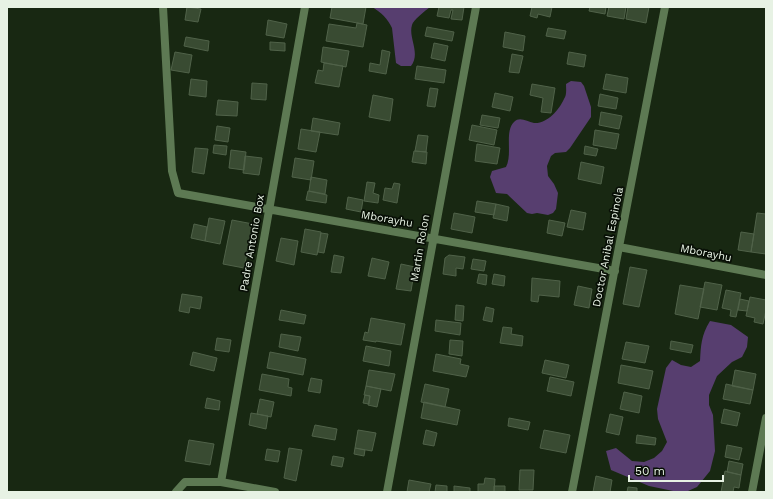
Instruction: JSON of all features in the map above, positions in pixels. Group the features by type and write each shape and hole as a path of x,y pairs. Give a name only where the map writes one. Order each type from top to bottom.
{"street":[{"name":"Mborayhu","path":"163,7 172,171 178,193 615,271"},
{"name":"Padre Antonio Box","path":"221,482 305,7"},
{"name":"Martin Rolon","path":"387,492 476,7"},
{"name":"Doctor Anibal Espinola","path":"572,492 665,7"},
{"name":"Mborayhu","path":"619,247 766,275"},
{"path":"752,492 766,418"},
{"path":"176,492 185,482 221,482 275,492"}],"shaded area":[{"path":"372,7 430,7 417,18 412,25 411,30 415,56 411,66 401,66 396,63 392,28 384,16"},
{"path":"571,81 581,82 584,86 591,107 591,117 570,148 566,152 555,153 551,156 547,166 548,176 558,193 556,209 553,213 548,215 527,213 507,194 496,193 490,177 492,171 506,167 509,156 510,131 514,122 521,119 539,123 548,119 556,112 562,103 566,96 566,84"},
{"path":"710,321 731,325 748,337 747,347 742,357 732,362 717,376 709,395 709,405 713,415 715,451 710,471 697,487 688,491 678,492 649,486 611,470 606,451 616,448 632,461 644,462 654,458 662,451 667,442 658,419 657,409 666,368 672,360 681,365 691,367 700,361 703,336"}],"building":[{"path":"187,7 201,9 198,22 185,20"},
{"path":"332,7 366,7 363,24 330,18"},
{"path":"439,7 464,7 462,20 451,19 453,10 451,10 449,18 437,16"},
{"path":"532,7 552,7 550,17 538,14 537,18 530,16"},
{"path":"590,7 606,7 605,14 589,11"},
{"path":"609,7 626,7 624,19 607,16"},
{"path":"628,7 649,7 646,23 626,19"},
{"path":"268,20 287,24 284,38 266,35"},
{"path":"357,23 367,25 363,47 326,41 329,24 356,28"},
{"path":"427,27 454,32 452,41 425,36"},
{"path":"548,28 566,31 564,39 546,36"},
{"path":"505,32 525,36 523,51 503,47"},
{"path":"186,37 209,41 208,51 184,46"},
{"path":"270,42 285,43 285,51 270,50"},
{"path":"434,43 448,46 445,61 431,58"},
{"path":"323,47 349,51 346,67 321,62"},
{"path":"382,50 390,52 386,74 369,71 370,63 380,65"},
{"path":"175,52 192,55 189,73 171,70"},
{"path":"569,52 586,55 584,67 567,64"},
{"path":"512,54 523,56 519,73 509,72"},
{"path":"324,63 343,66 339,87 315,83 318,70 323,71"},
{"path":"417,66 446,70 444,83 415,79"},
{"path":"606,74 628,78 626,93 603,89"},
{"path":"191,79 207,81 206,97 189,95"},
{"path":"252,83 267,84 266,100 251,99"},
{"path":"532,84 555,88 551,113 541,112 543,98 530,95"},
{"path":"430,88 438,89 435,107 427,106"},
{"path":"495,93 513,97 510,111 492,107"},
{"path":"600,94 618,98 616,109 598,106"},
{"path":"373,95 393,99 390,121 369,117"},
{"path":"218,100 238,102 237,116 216,115"},
{"path":"601,112 622,116 619,129 599,125"},
{"path":"482,115 500,118 498,128 480,125"},
{"path":"313,118 340,123 338,135 311,131"},
{"path":"472,125 497,130 494,145 469,140"},
{"path":"217,126 230,128 228,142 215,140"},
{"path":"301,129 320,132 316,152 298,149"},
{"path":"595,130 619,134 616,149 593,145"},
{"path":"418,135 428,136 426,152 415,151"},
{"path":"477,144 500,148 497,164 475,161"},
{"path":"214,145 227,146 226,155 213,153"},
{"path":"585,146 598,149 596,156 584,154"},
{"path":"195,148 208,149 204,174 192,172"},
{"path":"231,150 246,152 244,170 229,168"},
{"path":"414,151 427,152 426,164 412,162"},
{"path":"245,156 262,158 259,175 243,173"},
{"path":"295,158 314,161 311,180 292,177"},
{"path":"581,162 604,167 601,184 578,179"},
{"path":"311,177 327,180 325,194 309,191"},
{"path":"367,182 375,183 373,193 379,195 378,203 364,201"},
{"path":"394,183 400,184 397,203 383,200 385,188 392,189"},
{"path":"308,191 327,195 326,203 306,200"},
{"path":"348,197 363,200 361,212 346,209"},
{"path":"477,201 496,204 494,215 475,212"},
{"path":"496,204 509,207 507,221 493,218"},
{"path":"571,210 586,213 583,230 567,227"},
{"path":"454,213 475,217 472,233 451,229"},
{"path":"757,213 766,214 766,254 751,252"},
{"path":"209,218 225,221 220,244 205,241"},
{"path":"232,220 253,224 244,268 223,264"},
{"path":"549,220 565,223 562,236 547,233"},
{"path":"194,224 207,227 205,241 191,238"},
{"path":"305,229 321,232 317,255 301,252"},
{"path":"741,232 754,234 751,252 738,250"},
{"path":"321,233 328,234 324,253 318,252"},
{"path":"281,238 298,241 294,265 276,261"},
{"path":"334,255 344,257 341,273 331,272"},
{"path":"449,255 465,257 463,269 456,268 456,276 443,274 445,258"},
{"path":"372,258 389,262 385,279 368,276"},
{"path":"473,259 486,261 484,271 471,269"},
{"path":"401,264 415,267 411,291 396,289"},
{"path":"630,267 647,270 639,307 623,304"},
{"path":"479,274 487,275 486,285 477,283"},
{"path":"494,274 505,276 504,286 492,284"},
{"path":"532,278 560,281 559,297 539,295 538,302 531,301"},
{"path":"705,282 722,285 717,310 700,307"},
{"path":"680,285 704,289 698,319 675,314"},
{"path":"578,286 592,289 589,308 574,305"},
{"path":"726,290 741,293 736,317 730,316 731,310 722,308"},
{"path":"182,294 202,297 200,309 190,307 189,313 179,311"},
{"path":"750,297 766,300 766,310 763,324 754,322 755,318 746,316"},
{"path":"740,299 749,301 747,311 738,310"},
{"path":"456,305 464,306 463,321 455,320"},
{"path":"486,307 494,309 492,322 483,320"},
{"path":"281,310 306,315 304,324 279,320"},
{"path":"371,318 405,324 401,345 363,340 365,332 368,333"},
{"path":"436,320 461,323 460,335 435,331"},
{"path":"503,327 512,328 511,334 523,336 522,346 500,343"},
{"path":"281,334 301,337 298,351 279,347"},
{"path":"217,338 231,340 229,352 215,350"},
{"path":"450,340 463,341 462,356 449,354"},
{"path":"671,341 693,345 691,353 670,349"},
{"path":"626,342 649,346 645,363 622,359"},
{"path":"366,346 391,351 389,366 363,361"},
{"path":"193,352 217,358 214,371 190,365"},
{"path":"270,352 306,359 303,375 267,368"},
{"path":"436,354 461,359 460,364 469,366 466,377 433,371"},
{"path":"545,360 569,365 566,378 542,373"},
{"path":"621,365 653,371 649,389 618,383"},
{"path":"369,370 395,374 391,391 366,386"},
{"path":"735,370 756,374 753,390 732,386"},
{"path":"262,374 289,379 288,387 292,388 291,396 259,390"},
{"path":"550,377 574,382 571,396 547,391"},
{"path":"311,378 322,380 320,393 308,391"},
{"path":"425,384 449,389 445,407 421,402"},
{"path":"726,384 753,390 750,404 723,399"},
{"path":"366,386 381,389 377,407 368,405 370,396 364,395"},
{"path":"624,392 642,396 639,413 620,409"},
{"path":"365,395 370,396 369,404 363,403"},
{"path":"207,398 220,401 219,410 205,408"},
{"path":"260,399 274,402 271,417 257,414"},
{"path":"424,402 460,410 457,425 421,418"},
{"path":"724,409 740,413 737,426 721,423"},
{"path":"251,413 268,416 266,429 249,425"},
{"path":"610,414 623,417 619,435 606,432"},
{"path":"509,418 530,422 528,430 508,426"},
{"path":"315,425 337,429 335,440 312,436"},
{"path":"358,430 376,433 372,451 355,448"},
{"path":"426,430 437,433 434,446 423,444"},
{"path":"544,430 570,435 566,453 540,448"},
{"path":"637,435 656,438 655,445 636,443"},
{"path":"189,440 214,444 210,465 185,461"},
{"path":"727,445 742,448 739,460 725,457"},
{"path":"289,448 302,450 296,481 284,478"},
{"path":"355,448 365,450 364,456 354,454"},
{"path":"267,449 280,451 278,462 265,460"},
{"path":"333,456 344,458 342,467 331,465"},
{"path":"729,461 743,464 741,475 727,472"},
{"path":"520,470 534,470 533,490 519,490"},
{"path":"725,471 741,475 739,488 734,487 733,492 721,492"},
{"path":"596,476 612,480 610,492 593,492"},
{"path":"485,478 495,479 494,492 478,492 478,484 484,484"},
{"path":"409,480 431,484 429,492 407,492"},
{"path":"436,485 447,486 447,492 435,492"},
{"path":"454,486 470,488 470,492 454,492"},
{"path":"494,486 505,486 505,492 494,492"},
{"path":"628,487 637,488 637,492 627,492"}]}
